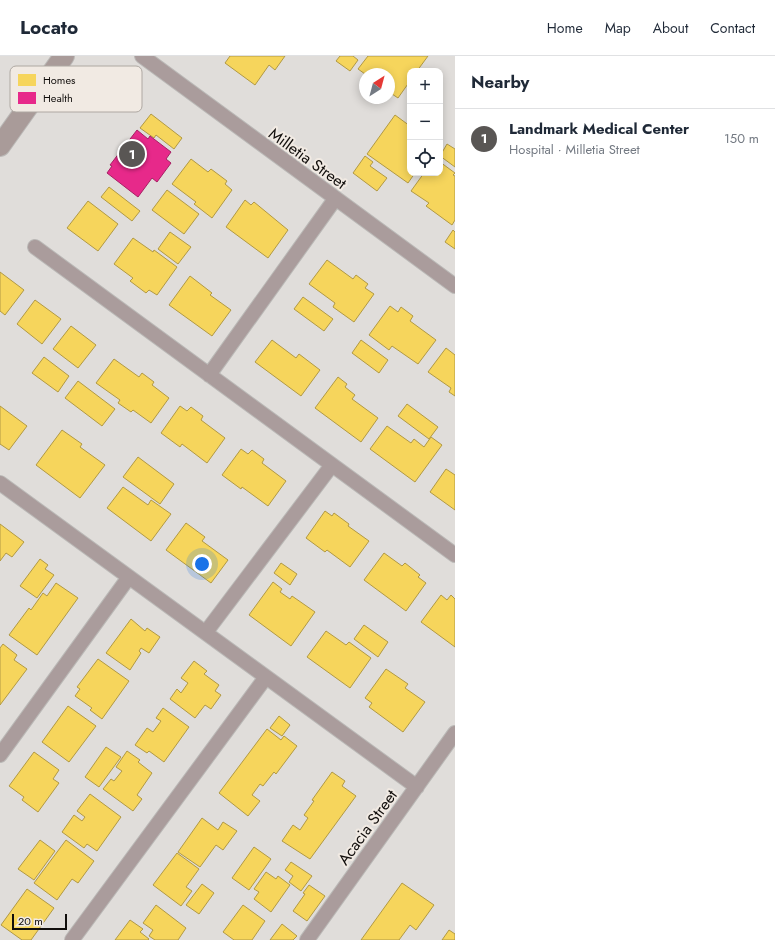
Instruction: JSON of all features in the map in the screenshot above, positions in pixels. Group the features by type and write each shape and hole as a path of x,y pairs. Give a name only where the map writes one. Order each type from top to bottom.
{"main road":[{"path":"0,146 23,112"}],"street":[{"name":"Milletia Street","path":"142,56 455,286"},
{"path":"209,375 335,199"},
{"path":"35,247 455,555"},
{"path":"206,632 332,465"},
{"path":"0,483 417,787"},
{"path":"0,754 130,577"},
{"path":"72,940 266,677"},
{"name":"Acacia Street","path":"307,940 455,734"}],"building: Homes":[{"path":"230,56 285,56 275,70 269,65 255,85 225,63"},
{"path":"340,56 353,56 358,60 350,71 336,61"},
{"path":"368,56 428,56 419,68 407,68 407,85 398,98 395,96 395,68 358,69"},
{"path":"151,114 182,138 174,149 156,135 154,138 140,128"},
{"path":"395,115 407,124 407,176 413,176 408,183 367,154"},
{"path":"447,144 455,149 455,167 443,158 443,151"},
{"path":"365,156 373,162 370,166 387,178 377,191 353,173"},
{"path":"191,159 208,172 211,169 227,181 225,184 232,190 212,218 194,204 196,202 172,184"},
{"path":"443,164 455,173 453,175 455,176 455,220 452,225 426,206 429,203 411,191 422,176 443,176"},
{"path":"109,187 140,211 132,221 101,197"},
{"path":"167,190 199,214 184,234 152,210"},
{"path":"245,200 251,205 254,202 288,230 268,258 226,227"},
{"path":"88,201 118,224 98,251 67,228"},
{"path":"453,230 455,232 455,249 445,242"},
{"path":"170,232 191,247 178,264 158,249"},
{"path":"133,238 153,252 154,250 177,267 157,295 149,290 146,293 130,281 133,278 114,264"},
{"path":"327,260 353,279 356,275 368,284 365,288 374,294 354,322 333,307 335,303 309,284"},
{"path":"0,272 24,290 5,315 0,311"},
{"path":"190,276 212,293 210,295 231,310 212,336 169,305"},
{"path":"303,297 333,319 324,331 294,309"},
{"path":"35,300 61,319 42,344 17,324"},
{"path":"390,306 398,312 401,307 413,316 410,321 436,340 418,364 392,346 389,350 369,335"},
{"path":"71,326 96,345 78,368 53,349"},
{"path":"272,340 296,358 299,354 320,370 301,396 255,362"},
{"path":"361,340 388,360 379,373 352,353"},
{"path":"446,348 455,355 455,396 449,392 451,388 428,372"},
{"path":"44,357 69,376 58,392 32,373"},
{"path":"114,359 139,377 142,373 154,382 152,385 169,398 151,423 133,410 131,412 118,403 120,400 96,383"},
{"path":"338,377 347,384 345,387 355,395 352,399 378,418 361,442 315,408"},
{"path":"78,381 115,409 102,426 65,398"},
{"path":"407,404 438,427 429,439 398,416"},
{"path":"0,406 27,426 9,450 0,444"},
{"path":"180,406 187,411 191,407 203,416 201,420 225,438 207,463 182,444 180,447 161,433"},
{"path":"387,426 411,443 414,439 424,447 431,437 442,445 415,482 370,449"},
{"path":"62,430 82,444 80,447 105,465 80,498 36,465"},
{"path":"241,449 248,454 252,450 264,459 262,463 286,481 268,506 242,487 241,489 222,475"},
{"path":"138,457 174,484 160,504 123,477"},
{"path":"446,469 455,475 455,510 430,492"},
{"path":"123,487 148,505 151,500 171,514 151,541 107,508"},
{"path":"325,511 332,516 334,513 349,524 348,526 369,541 350,567 327,550 325,552 306,538"},
{"path":"186,523 205,537 202,541 228,560 211,583 166,550"},
{"path":"0,524 24,542 12,557 6,553 0,561"},
{"path":"384,553 402,566 405,563 420,575 418,577 426,583 406,611 364,580"},
{"path":"40,559 48,565 45,569 54,575 37,598 20,586"},
{"path":"281,563 297,574 290,585 274,573"},
{"path":"273,582 282,589 280,592 290,599 292,596 315,612 291,646 249,615"},
{"path":"56,583 78,598 37,655 9,635 29,608 31,610 43,593 47,596"},
{"path":"441,595 447,600 451,595 455,599 455,647 421,622"},
{"path":"131,619 145,631 147,628 160,637 149,653 141,648 139,651 141,653 130,670 106,653"},
{"path":"364,625 388,642 378,657 354,639"},
{"path":"326,631 346,645 349,642 371,658 350,688 307,657"},
{"path":"3,644 17,655 14,660 27,669 0,705 0,648"},
{"path":"98,659 129,681 102,719 90,710 92,708 75,696 80,689 77,687"},
{"path":"194,661 207,671 204,674 219,685 215,691 221,695 211,709 205,705 195,718 170,699 177,689 181,693 188,683 181,678"},
{"path":"386,669 408,684 405,688 425,702 403,732 369,707 372,703 365,698"},
{"path":"68,706 96,726 69,762 42,742"},
{"path":"163,708 189,727 164,762 149,751 147,753 135,745 147,728 153,732 161,721 156,718"},
{"path":"279,716 290,725 282,736 270,728"},
{"path":"267,729 281,740 284,736 297,746 276,774 274,772 263,786 260,784 252,795 260,801 248,816 219,793"},
{"path":"106,747 121,757 99,787 85,777"},
{"path":"127,751 140,760 138,762 152,773 137,795 142,799 133,811 103,789 111,779 114,781 122,771 116,767"},
{"path":"34,752 59,770 53,779 59,783 38,812 22,800 24,797 9,786"},
{"path":"332,772 345,781 342,786 356,796 310,859 282,841 293,825 300,830 308,818 304,815 314,801 312,800"},
{"path":"90,794 121,817 97,851 87,844 84,848 62,832 74,815 82,821 85,817 77,811"},
{"path":"202,818 218,830 223,822 237,831 223,850 216,845 200,867 178,852"},
{"path":"40,840 55,851 34,880 18,869"},
{"path":"66,840 94,861 78,883 72,879 57,900 34,883"},
{"path":"254,847 271,859 249,890 232,878"},
{"path":"177,853 199,869 186,887 192,891 181,906 153,885"},
{"path":"291,862 312,876 301,891 289,882 293,876 285,870"},
{"path":"266,872 276,879 278,876 290,885 271,912 254,899 259,892 254,889"},
{"path":"402,883 434,905 416,930 410,925 399,940 361,940"},
{"path":"202,884 214,893 199,914 186,905"},
{"path":"309,885 325,896 307,921 293,911 305,894 303,893"},
{"path":"27,889 54,908 31,940 22,940 1,925"},
{"path":"156,905 186,928 178,940 155,940 149,936 153,930 143,923"},
{"path":"243,905 265,921 252,940 234,940 223,932"},
{"path":"130,920 143,929 140,932 149,939 148,940 115,940"},
{"path":"282,924 297,936 293,940 270,940"},
{"path":"449,930 455,934 455,940 442,940"}],"building: Health":[{"path":"137,130 148,139 150,136 171,152 166,159 171,163 157,182 152,178 138,197 107,173 112,166 110,165"}],"place":[{"name":"Landmark Medical Center","path":"132,154"}]}
